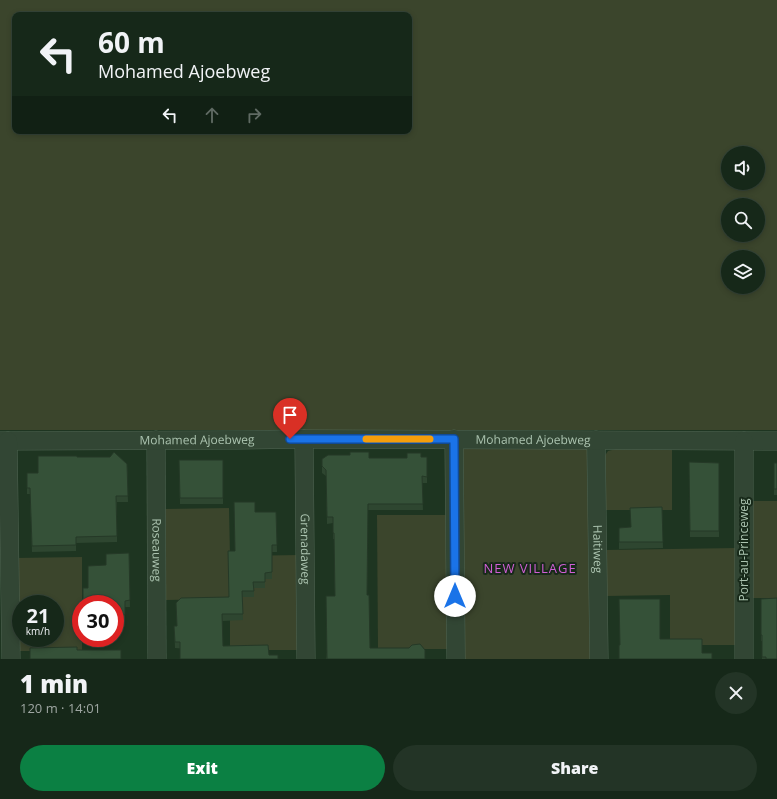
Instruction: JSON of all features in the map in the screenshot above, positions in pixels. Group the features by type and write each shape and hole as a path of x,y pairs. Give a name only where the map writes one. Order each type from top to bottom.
{"street":[{"name":"Mohamed Ajoebweg","path":"4,441 304,439 777,441"},
{"name":"Grenadaweg","path":"304,439 306,659"},
{"path":"454,439 456,659"},
{"name":"Roseauweg","path":"156,440 157,659"},
{"name":"Haitiweg","path":"596,440 599,659"},
{"path":"4,441 11,659"},
{"name":"Port-au-Princeweg","path":"744,441 744,659"}],"green space":[{"path":"0,0 777,0 777,430 0,430"},
{"path":"588,445 593,659 459,659 458,452 463,447"},
{"path":"672,448 672,510 604,510 604,457 608,451 616,449"},
{"path":"746,501 777,501 777,598 746,598"},
{"path":"229,508 230,556 299,555 300,650 230,650 230,599 165,600 164,509"},
{"path":"377,515 450,515 451,649 378,649"},
{"path":"737,548 738,645 670,645 670,595 606,596 605,550"},
{"path":"82,557 82,595 72,595 72,647 82,647 82,651 15,651 15,647 64,647 64,595 14,595 14,558"}],"building":[{"path":"114,452 127,464 128,496 116,496 117,536 76,537 76,545 32,546 30,488 27,488 27,473 38,473 38,456 110,457"},
{"path":"350,452 369,452 369,458 407,458 407,453 421,453 421,457 427,457 427,477 422,476 423,504 368,504 367,595 369,595 370,648 409,648 412,645 420,644 425,650 425,659 327,659 326,596 335,596 334,533 333,517 327,517 326,470 322,466 322,459 328,455 350,455"},
{"path":"179,460 223,460 223,498 180,498"},
{"path":"689,462 719,463 719,531 690,531"},
{"path":"774,463 777,463 777,489 774,489"},
{"path":"234,502 255,502 255,512 276,512 277,545 272,545 272,572 265,573 265,582 253,582 254,591 242,591 243,614 222,614 223,646 268,645 269,655 278,655 278,659 180,659 180,642 175,642 174,626 177,626 176,603 181,598 229,597 228,551 235,551"},
{"path":"662,507 663,542 619,542 619,528 631,527 630,508"},
{"path":"129,553 130,600 125,601 125,615 124,595 83,595 83,588 88,588 88,566 106,565 106,554"},
{"path":"777,598 777,659 766,659 766,657 762,657 761,599"},
{"path":"619,599 660,599 660,639 702,639 702,653 712,653 712,659 619,659"},
{"path":"77,647 77,650 121,650 121,659 30,659 30,648"}],"slow traffic":[{"path":"366,439 430,439"}],"district":[{"name":"NEW VILLAGE","path":"530,568"}],"route":[{"path":"290,439 454,439 455,596"}]}
